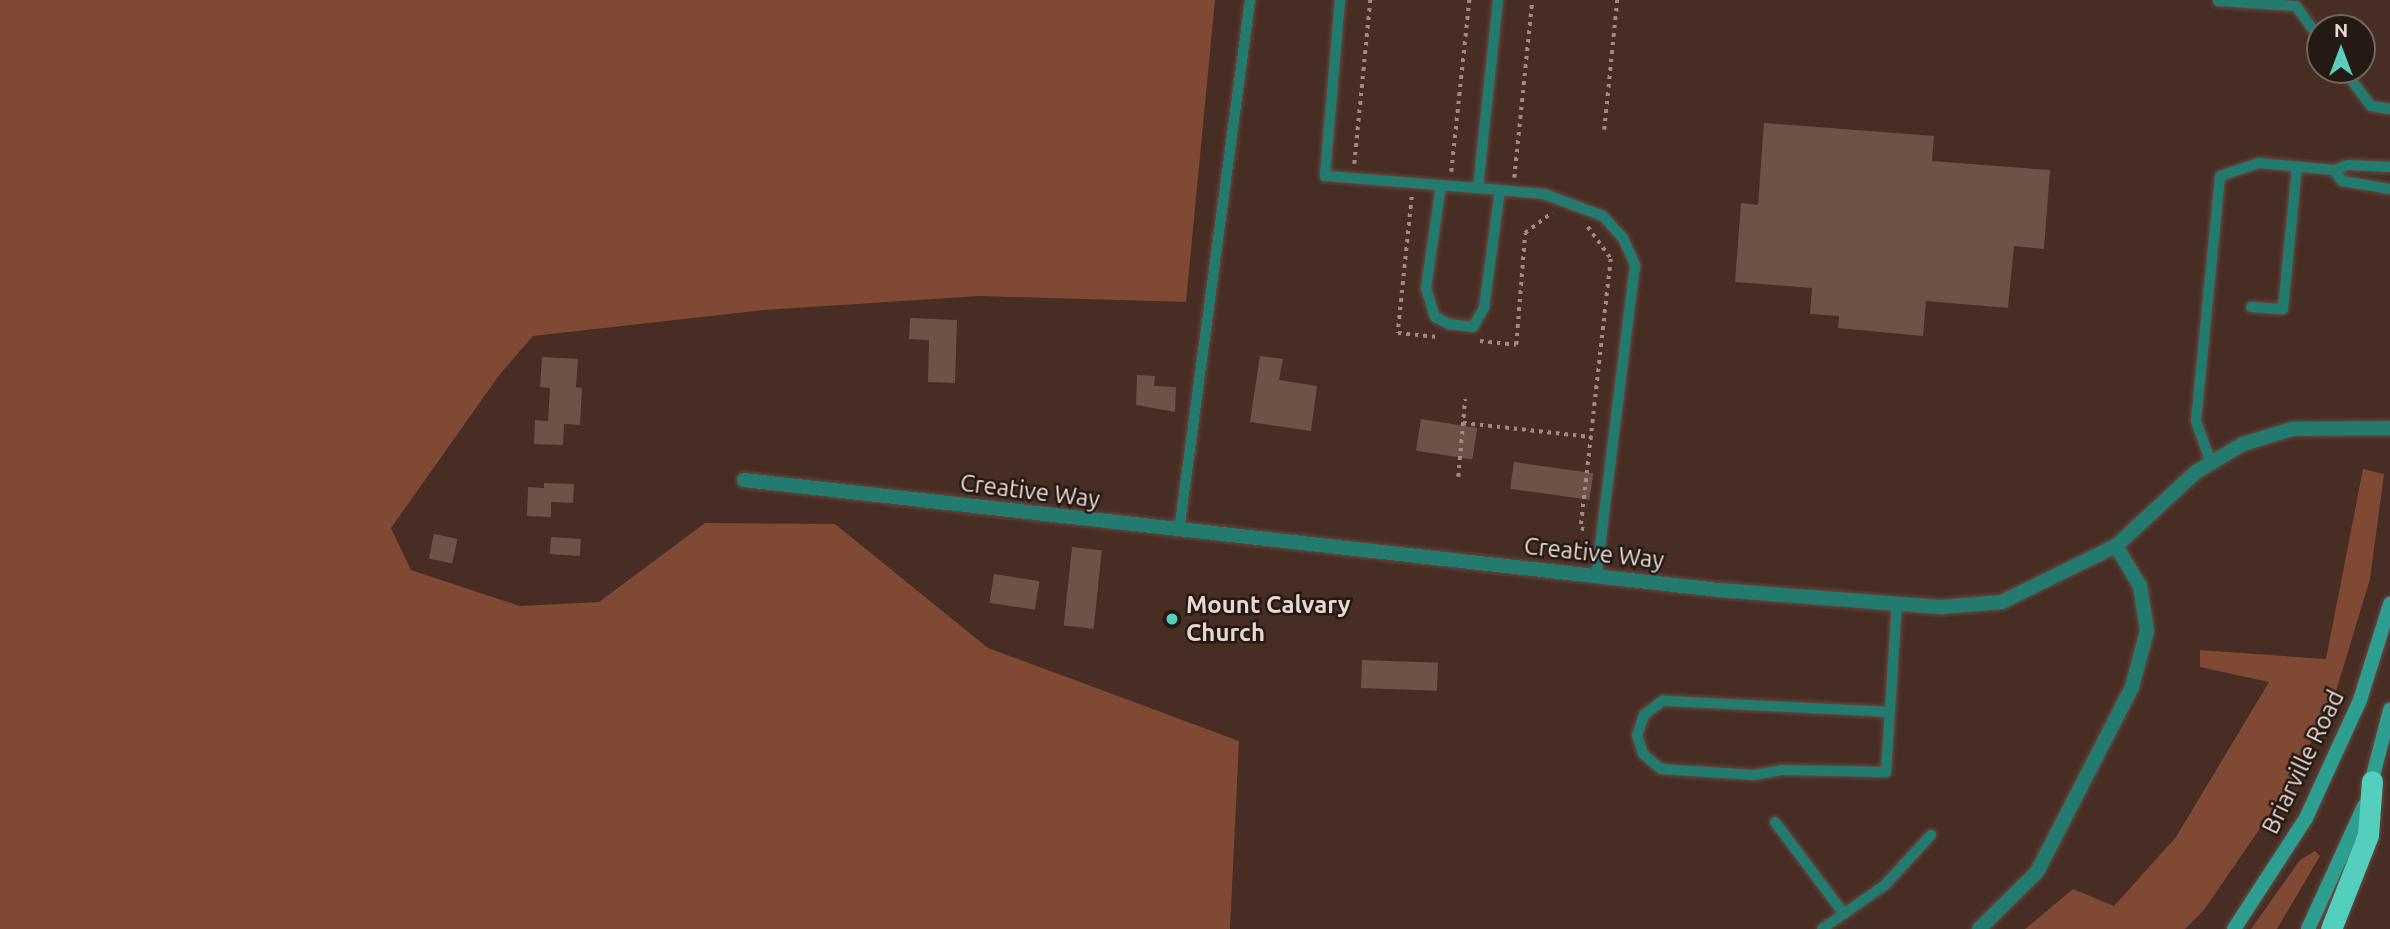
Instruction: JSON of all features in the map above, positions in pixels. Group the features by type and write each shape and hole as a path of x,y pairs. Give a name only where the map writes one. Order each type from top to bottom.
{"highway":[{"path":"2331,929 2368,835 2372,781"}],"main road":[{"name":"Briarville Road","path":"2234,929 2306,818 2360,701 2390,604"},
{"path":"2308,929 2337,872 2372,781 2390,709"}],"street":[{"name":"Creative Way","path":"744,480 1596,576 1942,607 2002,602 2116,546 2211,463 2243,444 2292,429 2390,428"},
{"path":"1979,929 2037,872 2132,687 2147,631 2140,586 2116,546"}],"lane":[{"path":"1179,531 1250,0"},
{"path":"1340,0 1325,176 1544,194 1602,216 1623,238 1635,265 1596,576"},
{"path":"1478,188 1498,0"},
{"path":"2218,1 2296,6 2306,20"},
{"path":"2354,84 2371,106 2390,109"},
{"path":"2211,463 2196,421 2220,176 2259,163 2334,170 2348,164 2390,166"},
{"path":"2251,307 2283,309 2297,167"},
{"path":"2334,170 2342,181 2390,189"},
{"path":"1441,185 1426,288 1435,317 1449,324 1474,327 1484,308 1500,190"},
{"path":"1889,712 1662,701 1644,715 1637,735 1643,754 1661,768 1754,775 1782,769 1886,772 1897,604"},
{"path":"1775,822 1844,914"},
{"path":"1822,929 1885,885 1931,835"}],"path":[{"path":"1354,164 1370,0"},
{"path":"1451,173 1469,0"},
{"path":"1505,178 1514,179 1532,0"},
{"path":"1604,130 1617,0"},
{"path":"1412,197 1398,333 1451,338"},
{"path":"1477,341 1516,345 1525,233 1551,213 1563,217"},
{"path":"1575,221 1587,225 1611,259 1581,528 1594,533"},
{"path":"1458,477 1465,399"},
{"path":"1463,423 1591,437"}],"shaded area":[{"path":"0,0 1215,0 1186,302 979,296 764,310 533,336 500,374 391,528 411,570 520,606 599,602 705,523 835,524 988,648 1239,741 1230,929 0,929"},
{"path":"2363,469 2384,474 2370,579 2334,698 2287,789 2204,910 2185,929 2025,929 2073,889 2114,906 2176,837 2269,682 2200,667 2200,650 2326,659"},
{"path":"2315,851 2320,856 2277,929 2251,929 2300,860"}],"building":[{"path":"1764,123 1934,136 1932,161 2050,170 2044,249 2014,246 2008,308 1926,301 1923,336 1838,328 1839,316 1810,314 1812,288 1735,282 1741,203 1758,205"},
{"path":"910,318 957,320 955,383 928,382 929,340 909,339"},
{"path":"1260,356 1283,359 1279,380 1317,386 1311,431 1250,422"},
{"path":"542,357 578,359 576,387 582,388 580,425 564,424 563,445 534,444 535,420 548,421 550,388 540,387"},
{"path":"1137,375 1155,376 1154,386 1176,387 1175,412 1136,405"},
{"path":"1421,419 1477,428 1472,460 1416,451"},
{"path":"1514,462 1593,473 1589,500 1510,489"},
{"path":"544,483 574,484 573,503 551,502 551,517 527,516 528,487 544,488"},
{"path":"434,534 457,539 452,563 429,558"},
{"path":"551,537 581,539 580,556 550,554"},
{"path":"1072,547 1102,550 1094,629 1064,626"},
{"path":"994,574 1039,581 1035,610 989,603"},
{"path":"1362,660 1438,663 1437,691 1361,688"}],"place":[{"name":"Mount Calvary Church","path":"1172,619"}]}
